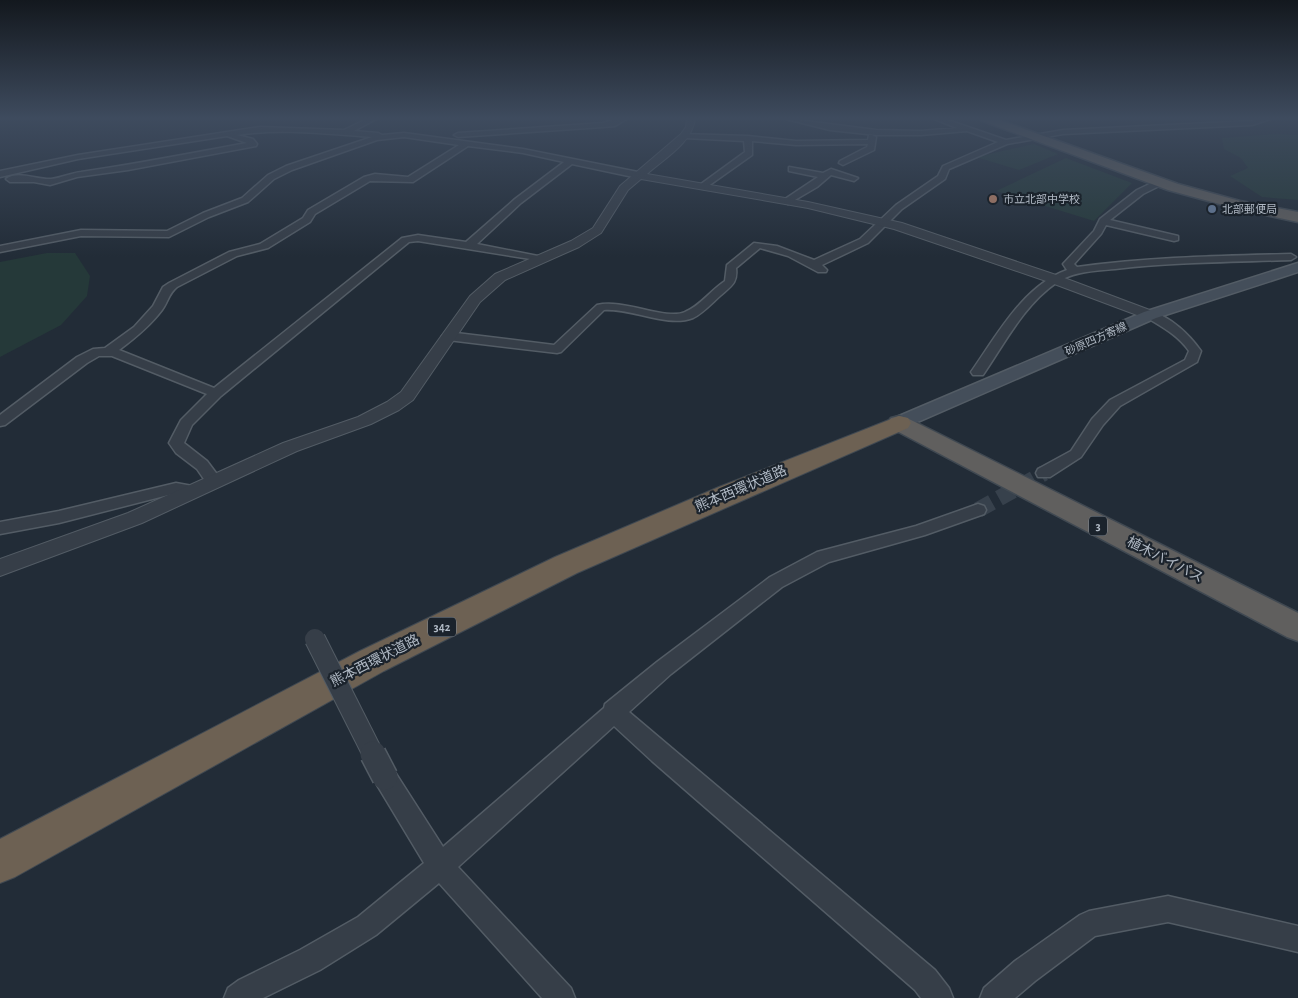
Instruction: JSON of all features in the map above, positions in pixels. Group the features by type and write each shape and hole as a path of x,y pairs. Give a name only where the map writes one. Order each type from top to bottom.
{"highway":[{"path":"1112,165 1160,182 1238,206 1298,217"},
{"name":"植木バイパス","path":"899,423 1298,628"},
{"name":"熊本西環状道路","path":"0,862 372,661 566,565 899,423"}],"main road":[{"name":"砂原四方寄線","path":"899,423 1120,330 1150,315 1296,266"}],"street":[{"path":"0,179 4,174 45,165"},
{"path":"0,179 34,179 50,182 78,175 146,165"},
{"path":"0,249 81,233 146,236 169,234 206,215 245,200 271,177 299,165"},
{"path":"108,351 138,330 158,307 173,285 233,254 264,246 307,220 311,212 368,179 375,177 408,180 435,165"},
{"path":"469,245 486,232 492,224 516,203 565,165"},
{"path":"587,165 788,201 882,221 1054,279 1150,315 1177,330 1187,338 1195,351 1191,362 1115,403 1097,422 1076,454 1044,473"},
{"path":"0,568 135,518 292,446 375,418 392,408 407,396 475,299 488,286 514,270 575,244 597,230 624,188 651,165"},
{"path":"704,186 734,165"},
{"path":"448,336 556,349 601,308 609,306 631,308 673,317 689,315 729,284 732,278 731,267 758,244 776,249 818,268 864,241 882,221 942,177 946,168 953,165"},
{"path":"792,169 854,178"},
{"path":"788,201 814,185 828,173"},
{"path":"1074,271 1068,264 1098,232 1103,221 1140,192 1160,182"},
{"path":"1103,221 1174,238"},
{"path":"214,481 202,465 181,450 176,443 180,431 190,418 216,394 406,240 418,238 469,245 539,259"},
{"path":"978,372 1041,289 1054,279 1074,271 1159,262 1296,266"},
{"path":"0,422 82,360 97,352 108,351 216,394"},
{"path":"0,528 59,517 176,488 192,491"},
{"path":"238,998 249,990 310,960 367,926 440,866 613,711 706,634 776,582 823,557 919,531 978,510"},
{"path":"315,639 385,777 440,866 561,998"},
{"path":"613,711 660,754 925,980 939,998"},
{"path":"994,998 1025,971 1089,924 1168,909 1298,939"}],"green space":[{"path":"1001,165 1032,165 1019,170"},
{"path":"1052,165 1083,165 1132,183 1094,221 996,191"},
{"path":"1246,165 1298,165 1298,200 1262,197 1230,176 1248,168"},
{"path":"47,253 75,253 90,276 87,296 61,325 0,357 0,262"}],"tunnel":[{"path":"978,510 1044,473"}],"place":[{"name":"市立北部中学校","path":"993,199"},
{"name":"北部郵便局","path":"1212,209"}]}
